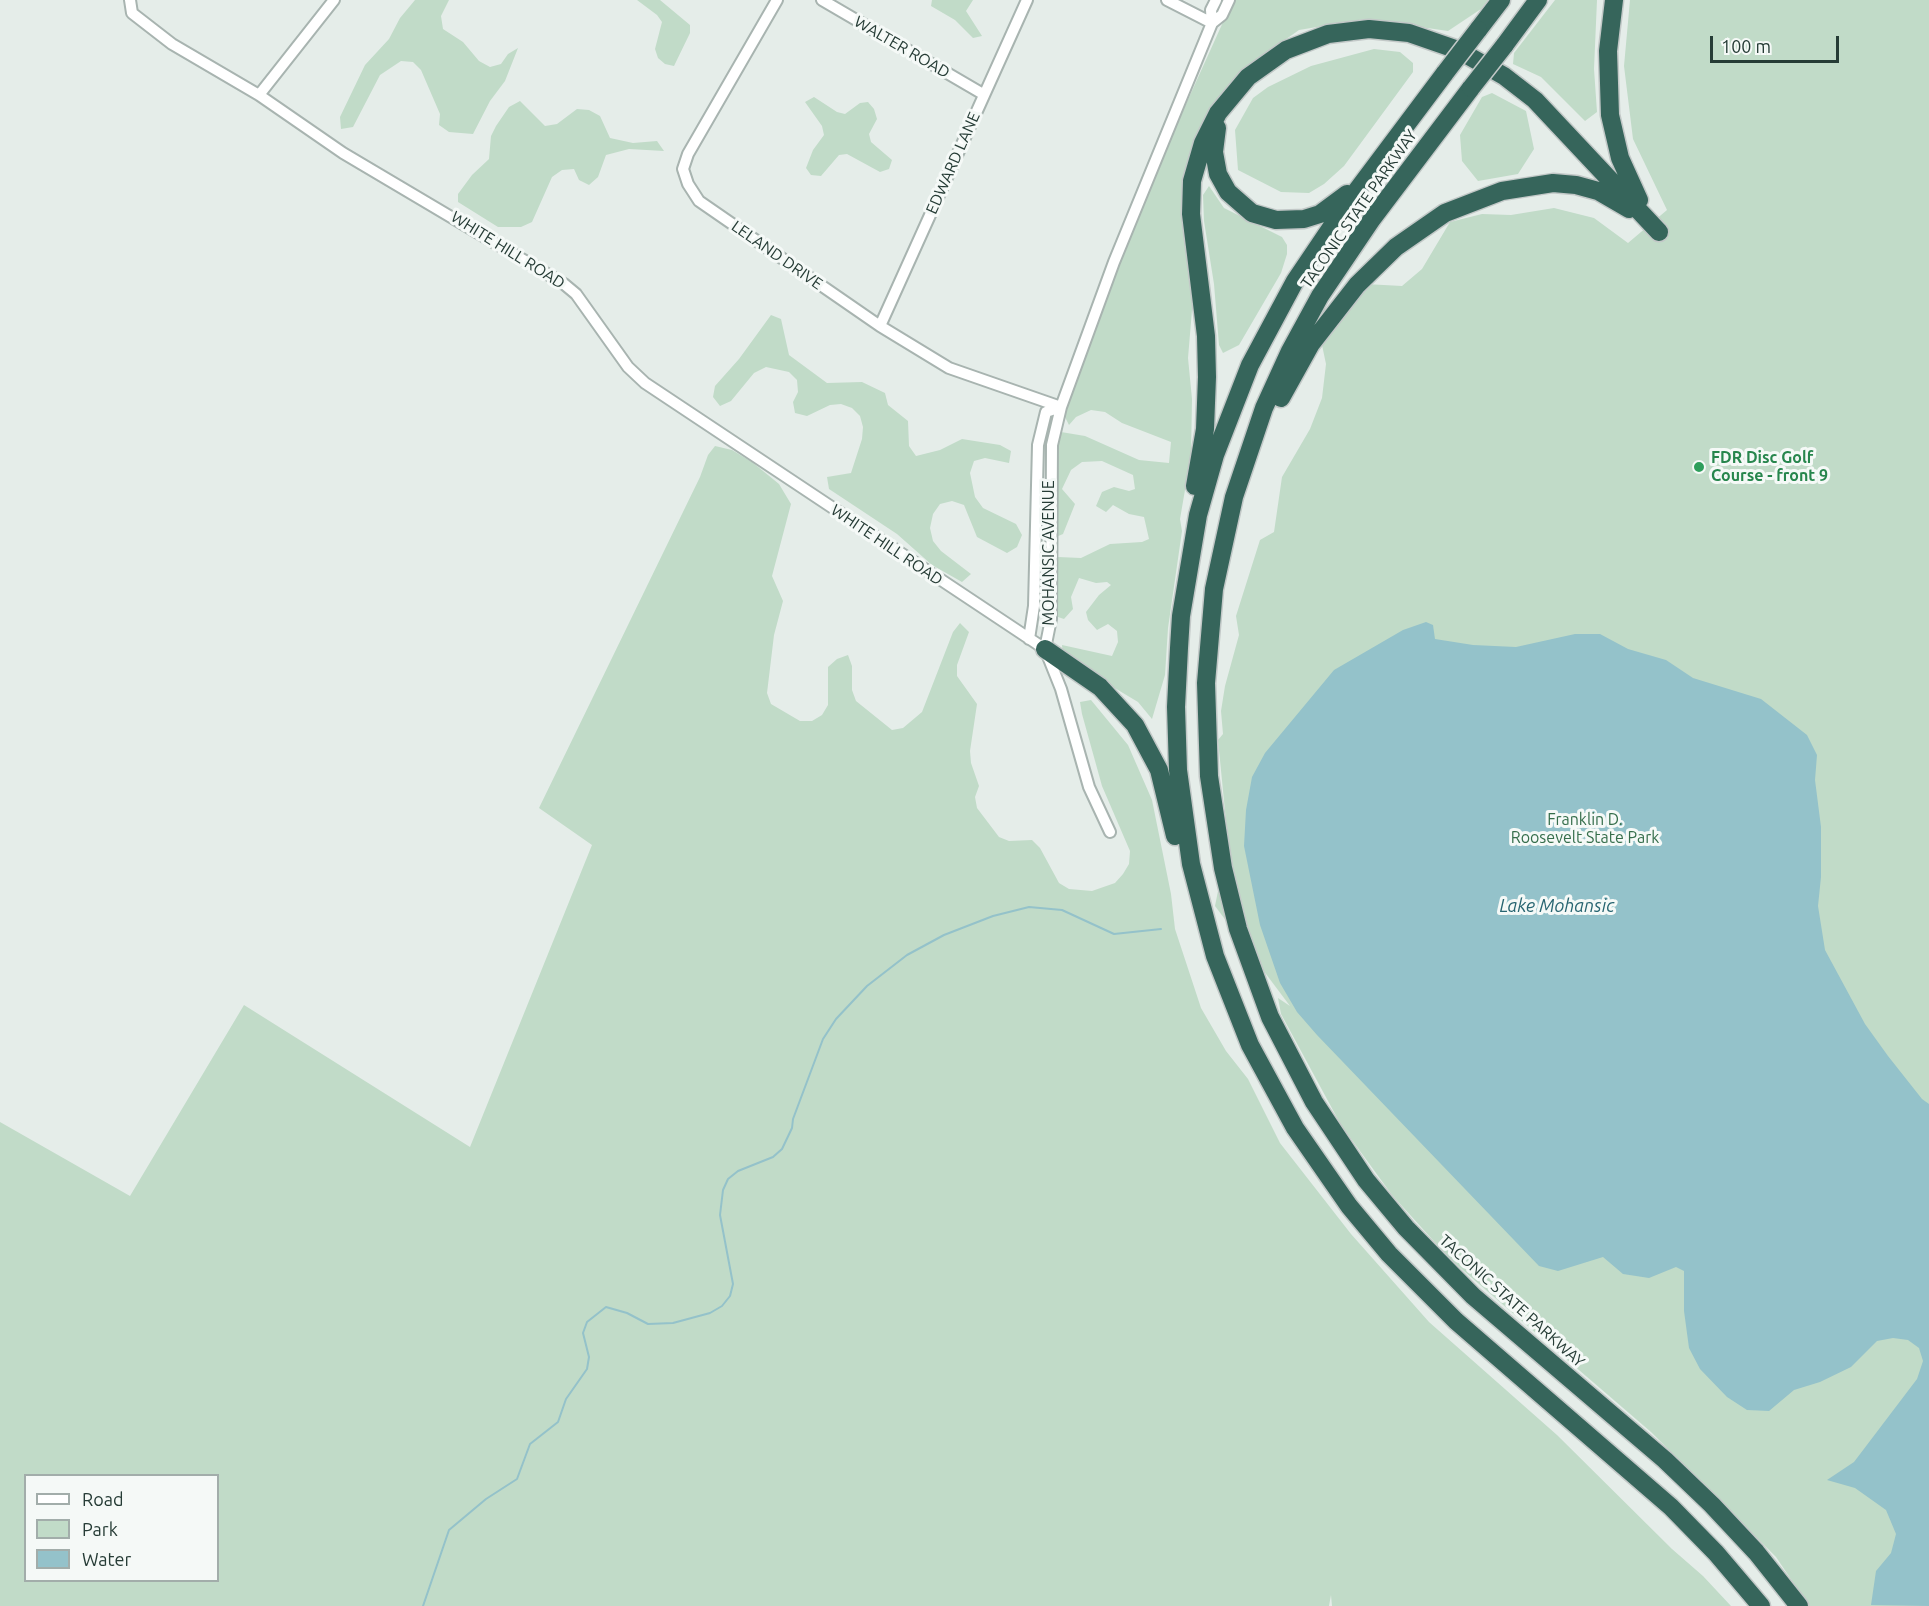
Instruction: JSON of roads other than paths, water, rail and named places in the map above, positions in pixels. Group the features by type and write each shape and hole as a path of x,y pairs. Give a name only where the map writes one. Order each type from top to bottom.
{"highway":[{"name":"TACONIC STATE PARKWAY","path":"1501,0 1361,186 1295,281 1250,366 1215,455 1198,515 1179,648 1176,706 1178,770 1191,864 1215,956 1237,1016 1278,1100 1330,1181 1369,1231 1456,1321 1671,1507 1716,1553 1761,1606"},
{"name":"TACONIC STATE PARKWAY","path":"1538,0 1360,236 1320,296 1281,370 1253,437 1234,497 1214,589 1207,672 1207,745 1212,807 1230,898 1247,959 1274,1027 1298,1074 1330,1128 1366,1180 1406,1228 1481,1303 1665,1460 1713,1505 1756,1552 1798,1606"},
{"path":"1614,0 1607,69 1612,130 1628,180 1659,232"},
{"path":"1191,559 1186,527 1204,441 1207,391 1206,336 1192,224 1191,192 1197,161 1218,113 1248,77 1272,58 1313,39 1342,31 1369,29 1396,31 1427,38 1483,62 1525,91 1552,116 1659,232"},
{"path":"1229,99 1216,130 1214,160 1224,187 1246,209 1276,220 1304,219 1320,214 1361,186"},
{"path":"1253,437 1268,426 1302,359 1345,299 1396,247 1445,213 1502,190 1534,184 1565,183 1608,195 1659,232"},
{"path":"1045,649 1108,693 1131,718 1149,746 1164,787 1190,898 1215,956"}],"street":[{"name":"WHITE HILL ROAD","path":"130,0 132,13 145,26 259,95 343,153 564,284 576,294 628,367 645,383 1045,649"},
{"path":"259,95 334,0"},
{"name":"LELAND DRIVE","path":"777,0 688,154 683,169 688,184 699,201 880,326 949,368 1061,407"},
{"name":"WALTER ROAD","path":"822,0 983,94"},
{"name":"EDWARD LANE","path":"880,326 1027,0"},
{"path":"1167,0 1212,23"},
{"name":"MOHANSIC AVENUE","path":"1110,832 1089,787 1061,689 1045,649 1051,619 1050,459 1061,407 1114,262 1212,23 1211,10 1216,0"},
{"name":"MOHANSIC AVENUE","path":"1212,23 1222,15 1229,0"},
{"name":"MOHANSIC AVENUE","path":"1029,639 1034,606 1038,445 1046,412 1061,407"}],"water":[{"name":"Lake Mohansic","path":"1426,622 1433,625 1435,639 1473,645 1516,647 1575,634 1600,634 1628,649 1666,660 1693,678 1761,699 1807,735 1817,755 1815,780 1821,827 1821,877 1818,906 1825,950 1865,1024 1922,1099 1929,1104 1929,1606 1871,1605 1876,1571 1891,1553 1896,1534 1886,1510 1855,1488 1827,1480 1854,1462 1917,1379 1923,1361 1919,1348 1908,1340 1893,1338 1877,1341 1851,1367 1820,1382 1794,1390 1769,1411 1747,1410 1727,1397 1700,1369 1689,1348 1684,1311 1684,1271 1676,1267 1649,1278 1623,1274 1603,1257 1558,1271 1539,1266 1317,1035 1297,1012 1280,983 1260,925 1244,846 1246,810 1252,777 1265,753 1334,670 1403,630"}],"waterway":[{"path":"423,1606 449,1530 486,1499 517,1479 530,1444 558,1422 566,1399 587,1369 589,1357 583,1333 587,1322 606,1307 627,1313 648,1324 673,1323 710,1313 722,1306 730,1296 733,1284 720,1215 723,1190 728,1179 738,1171 773,1157 782,1149 792,1128 793,1119 823,1039 836,1019 867,986 907,955 944,935 993,916 1029,907 1062,910 1114,934 1161,929"}],"place":[{"name":"FDR Disc Golf Course - front 9","path":"1699,467"}],"park label":[{"name":"Franklin D. Roosevelt State Park","path":"1585,829"}]}
